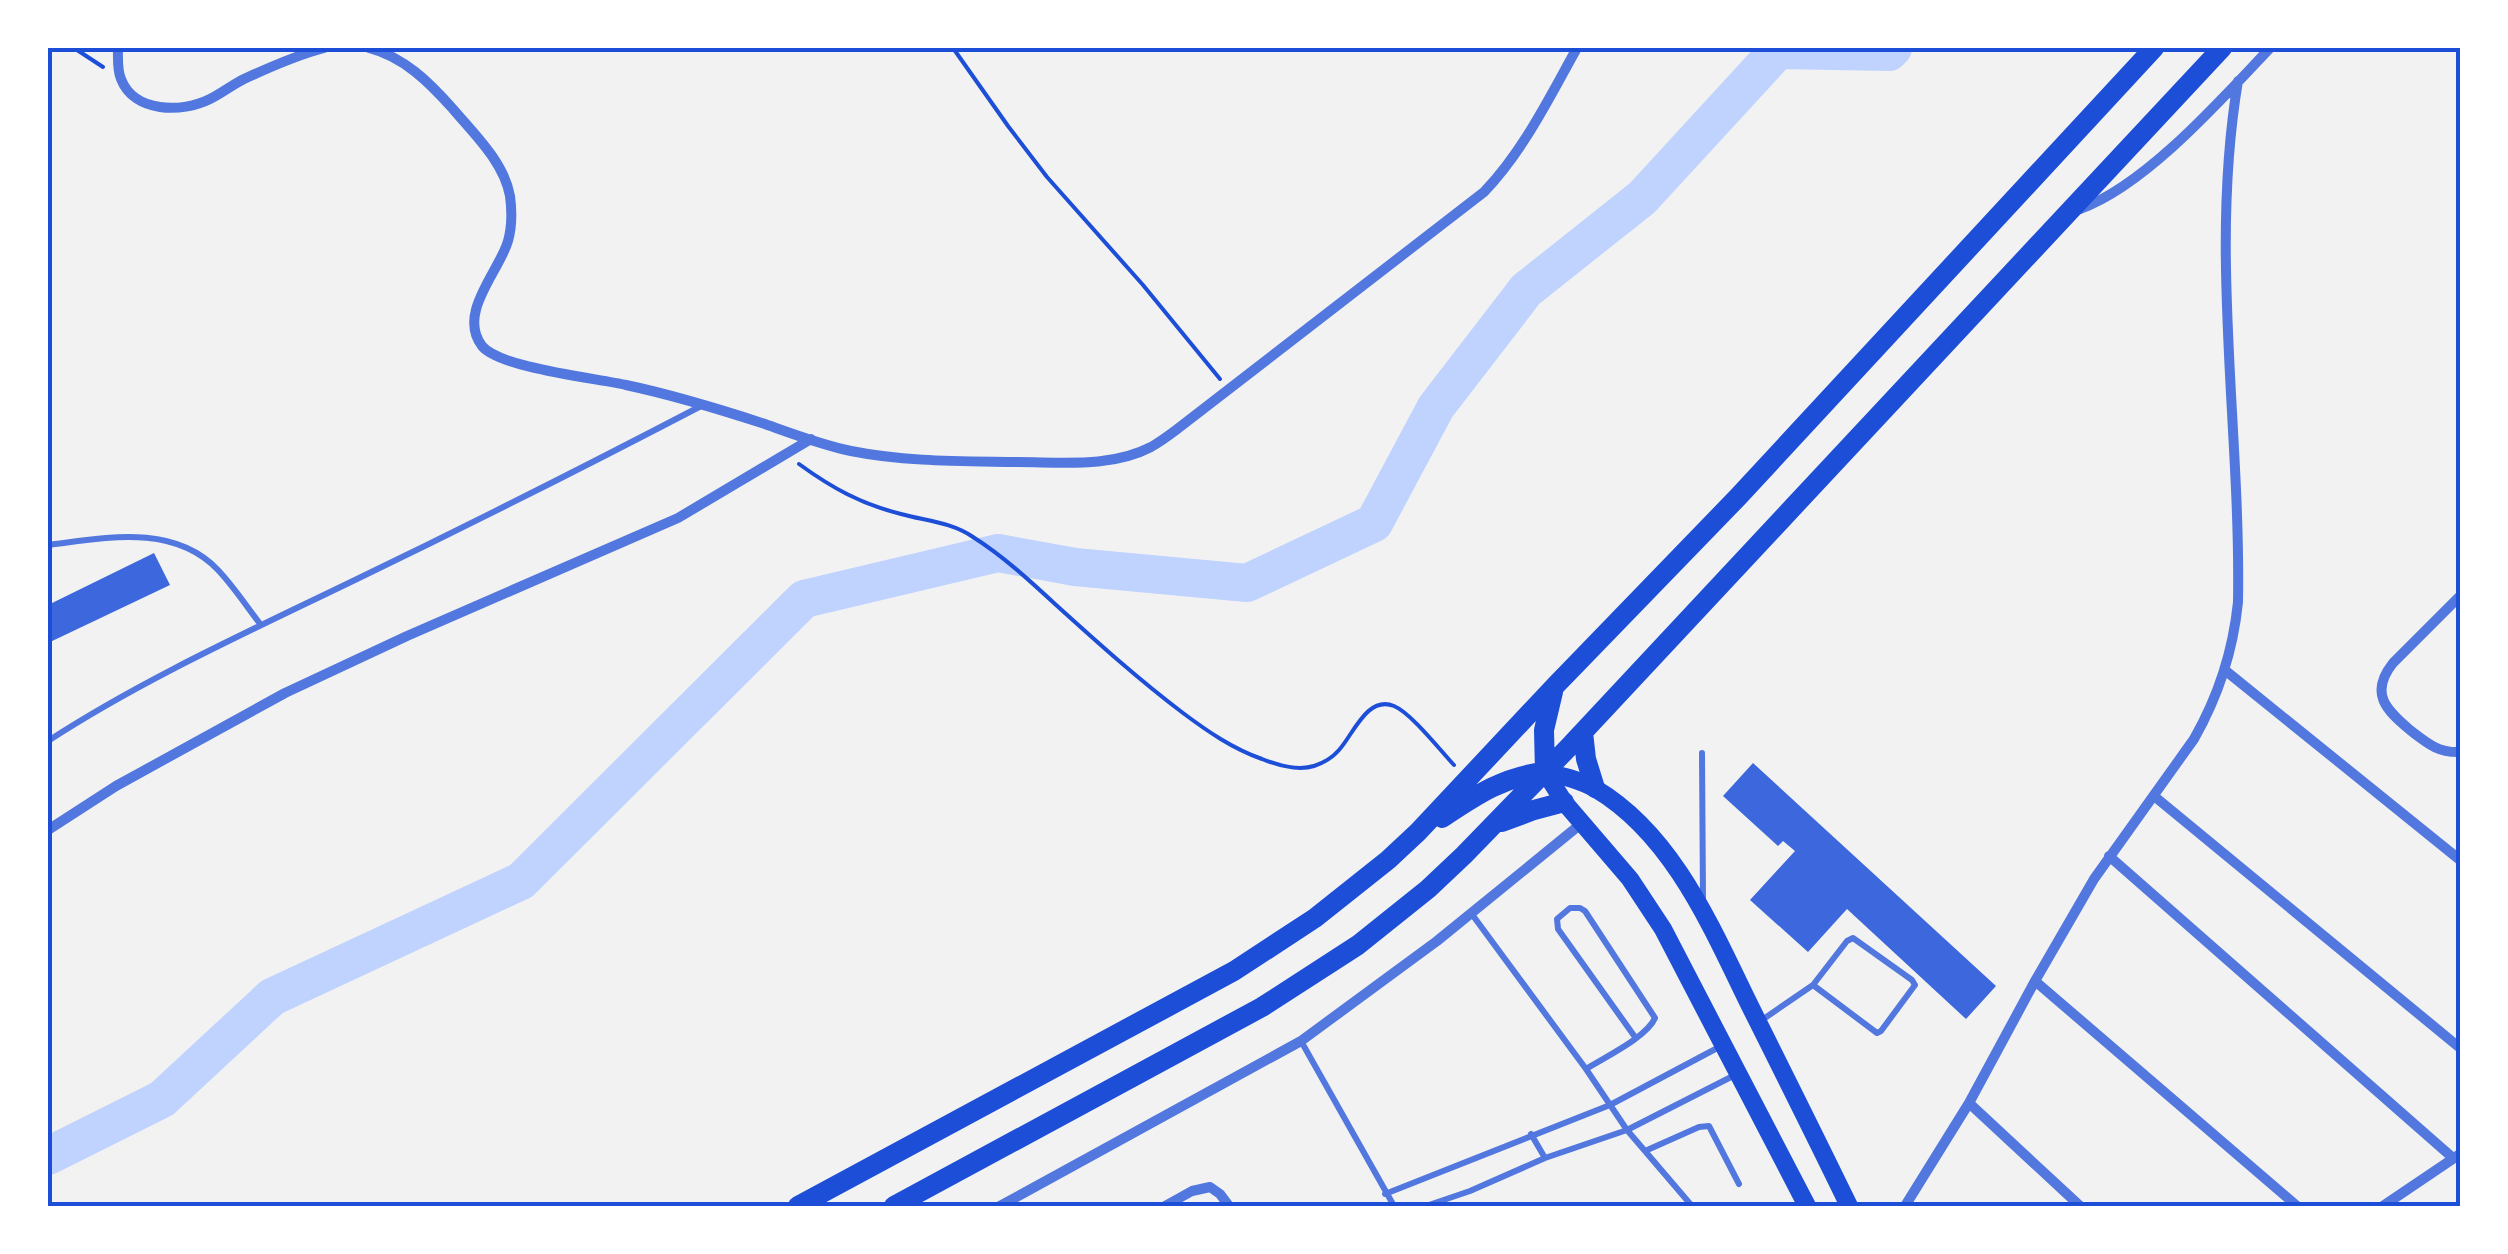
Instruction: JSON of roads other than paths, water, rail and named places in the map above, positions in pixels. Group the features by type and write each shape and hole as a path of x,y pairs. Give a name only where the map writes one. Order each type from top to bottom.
{"highway":[{"path":"798,1206 1234,971 1365,880 1418,832 1738,497 2154,48"},
{"path":"894,1206 1262,1007 1395,917 1492,828 2222,48"},
{"path":"1545,772 1544,730 1555,686"},
{"path":"1583,732 1595,788"},
{"path":"1418,832 1486,789 1515,777 1545,772"},
{"path":"1492,828 1564,802"}],"main road":[{"path":"1545,772 1595,788 1648,833 1668,858 1702,912 1849,1206"},
{"path":"1545,772 1564,802 1617,861 1646,901 1682,962 1807,1206"}],"street":[{"path":"118,48 120,78 130,92 164,109 208,100 240,81 324,48"},
{"path":"368,48 394,56 428,81 485,146 510,194 512,222 508,244 475,316 476,335 485,350 532,366 627,384 704,405 850,451 906,458 1092,463 1150,448 1484,192 1521,148 1577,48"},
{"path":"2069,212 2097,202 2128,183 2193,126 2270,48"},
{"path":"1906,1206 1969,1102 2081,900 2201,727 2226,671 2238,602 2225,202 2229,135 2238,82"},
{"path":"48,830 116,786 270,701 422,629 678,518 811,440"},
{"path":"2460,596 2393,663 2382,684 2382,695 2391,714 2431,747 2460,752"},
{"path":"2226,671 2460,860"},
{"path":"2154,796 2460,1048"},
{"path":"1000,1206 1301,1041 1380,985 1582,822"},
{"path":"2109,856 2457,1156 2383,1206"},
{"path":"2034,981 2297,1206"},
{"path":"1969,1102 2080,1206"},
{"path":"1165,1206 1192,1191 1210,1187 1228,1206"}],"lane":[{"path":"48,741 103,707 261,626 519,501 704,405"},
{"path":"48,545 153,537 183,545 216,568 261,626"},
{"path":"1702,753 1702,912"},
{"path":"1586,1069 1635,1037 1655,1022 1653,1013 1584,912 1570,908 1557,919 1558,929 1635,1037"},
{"path":"1471,914 1627,1130 1692,1206"},
{"path":"1758,1022 1813,984 1853,938 1912,980 1914,988 1881,1031 1874,1033 1813,984"},
{"path":"1301,1041 1394,1206"},
{"path":"1385,1194 1610,1105 1724,1044"},
{"path":"1426,1206 1627,1130 1739,1073"},
{"path":"1646,1151 1709,1126 1738,1184"},
{"path":"1532,1134 1545,1158"}],"waterway":[{"path":"48,1156 162,1099 272,997 521,881 804,599 998,553 1075,567 1247,583 1374,523 1436,407 1526,290 1642,198 1778,50 1889,52 1893,48"}]}
